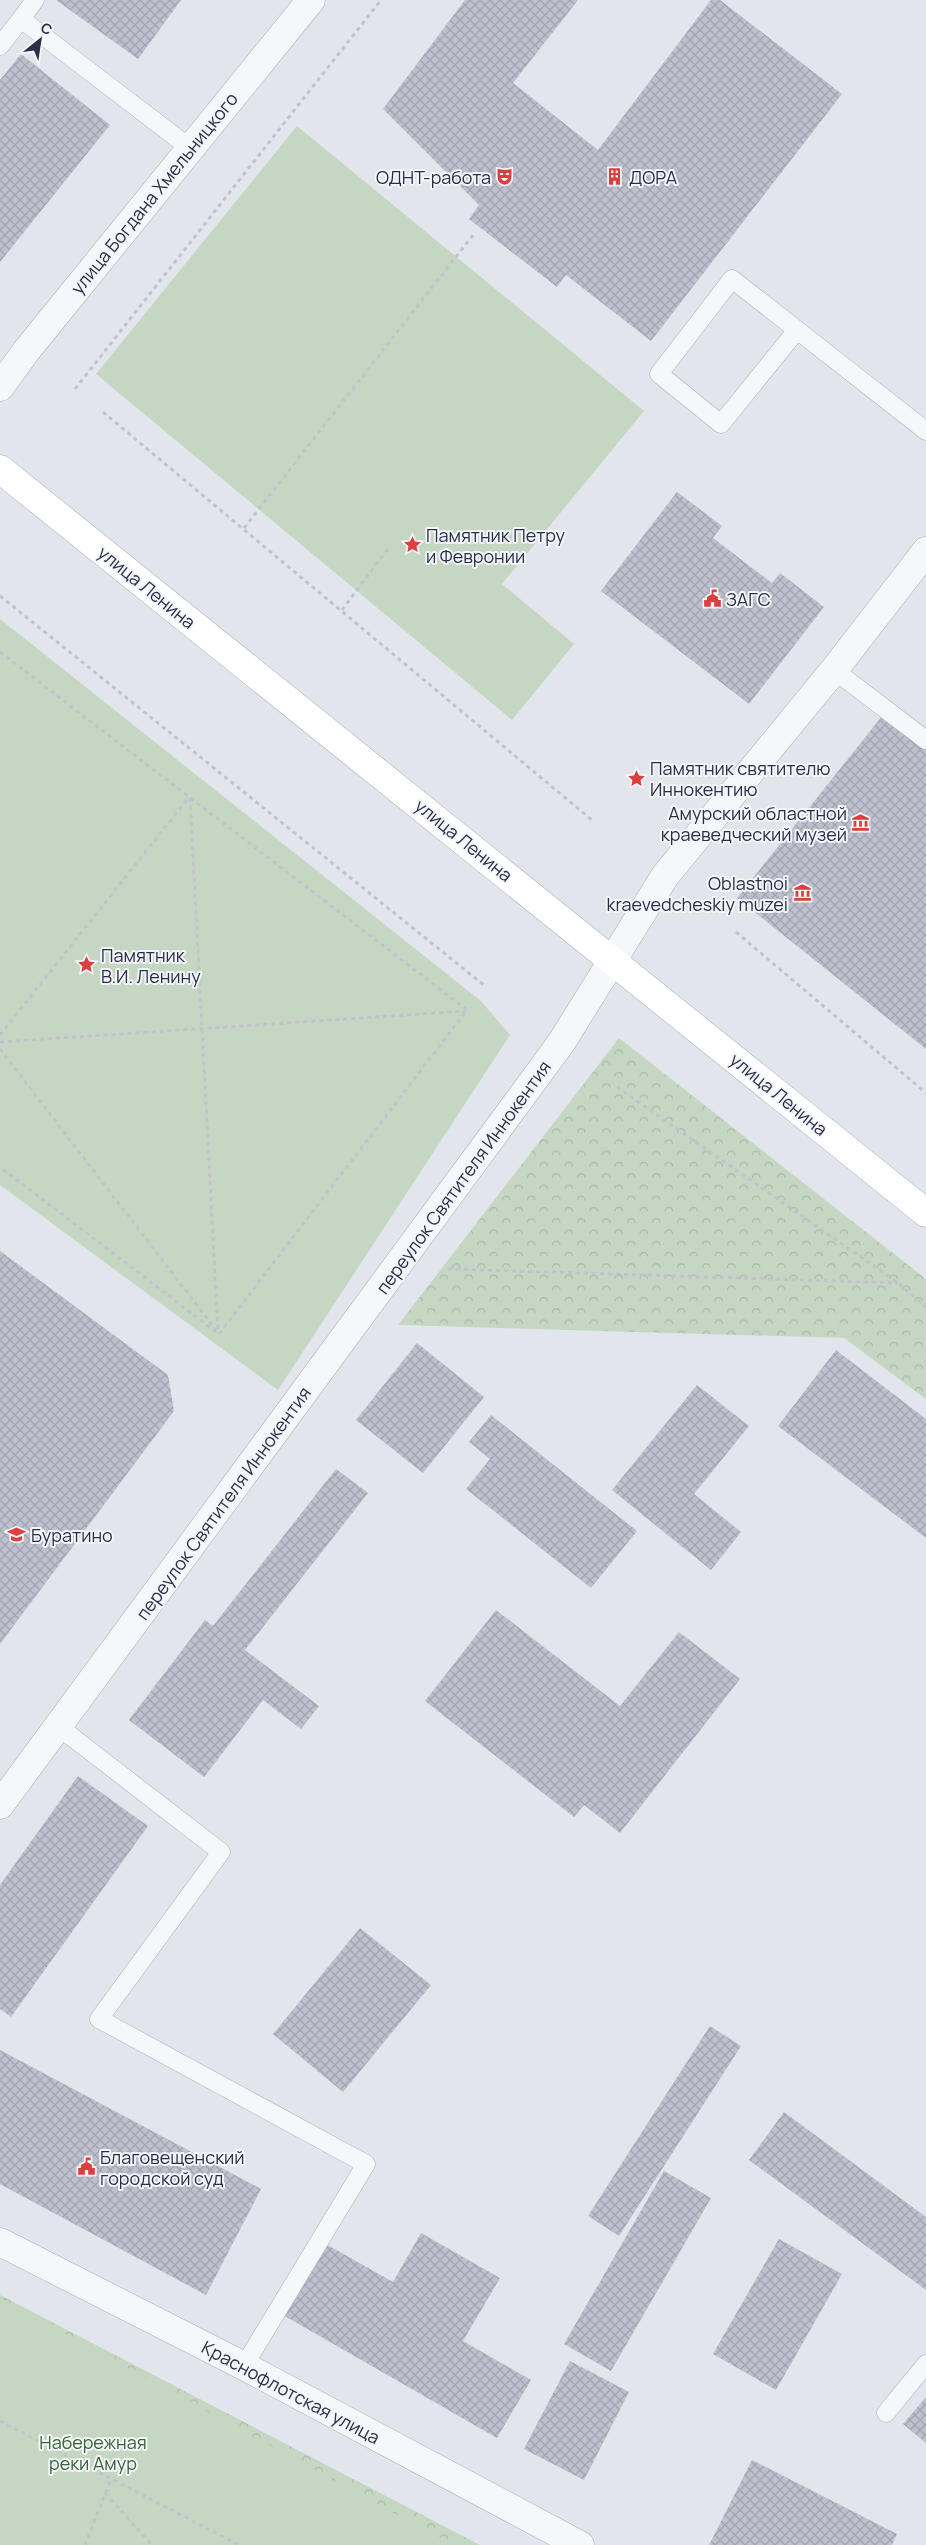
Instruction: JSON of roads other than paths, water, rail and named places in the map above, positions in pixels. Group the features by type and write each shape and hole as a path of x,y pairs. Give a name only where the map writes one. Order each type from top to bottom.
{"main road":[{"name":"улица Ленина","path":"0,469 926,1213"}],"street":[{"name":"улица Богдана Хмельницкого","path":"0,387 27,350 310,0"},
{"name":"переулок Святителя Иннокентия","path":"4,1791 59,1727 561,1043 665,876 834,670 926,551"},
{"name":"Краснофлотская улица","path":"0,2242 244,2366 580,2545"}],"lane":[{"path":"0,46 35,0"},
{"path":"21,19 190,148"},
{"path":"797,330 721,424 659,374 732,279 926,431"},
{"path":"834,670 926,740"},
{"path":"59,1727 221,1852 99,2019 366,2164 244,2366"},
{"path":"886,2413 926,2364"}],"place":[{"name":"ОДНТ-работа","path":"505,177"},
{"name":"ДОРА","path":"615,177"},
{"name":"Памятник Петру и Февронии","path":"412,545"},
{"name":"ЗАГС","path":"712,599"},
{"name":"Памятник святителю Иннокентию","path":"636,778"},
{"name":"Амурский областной краеведческий музей","path":"861,823"},
{"name":"Oblastnoi kraevedcheskiy muzei","path":"802,893"},
{"name":"Памятник В.И. Ленину","path":"87,965"},
{"name":"Буратино","path":"17,1535"},
{"name":"Благовещенский городской суд","path":"86,2167"}],"park label":[{"name":"Набережная реки Амур","path":"93,2452"}]}
